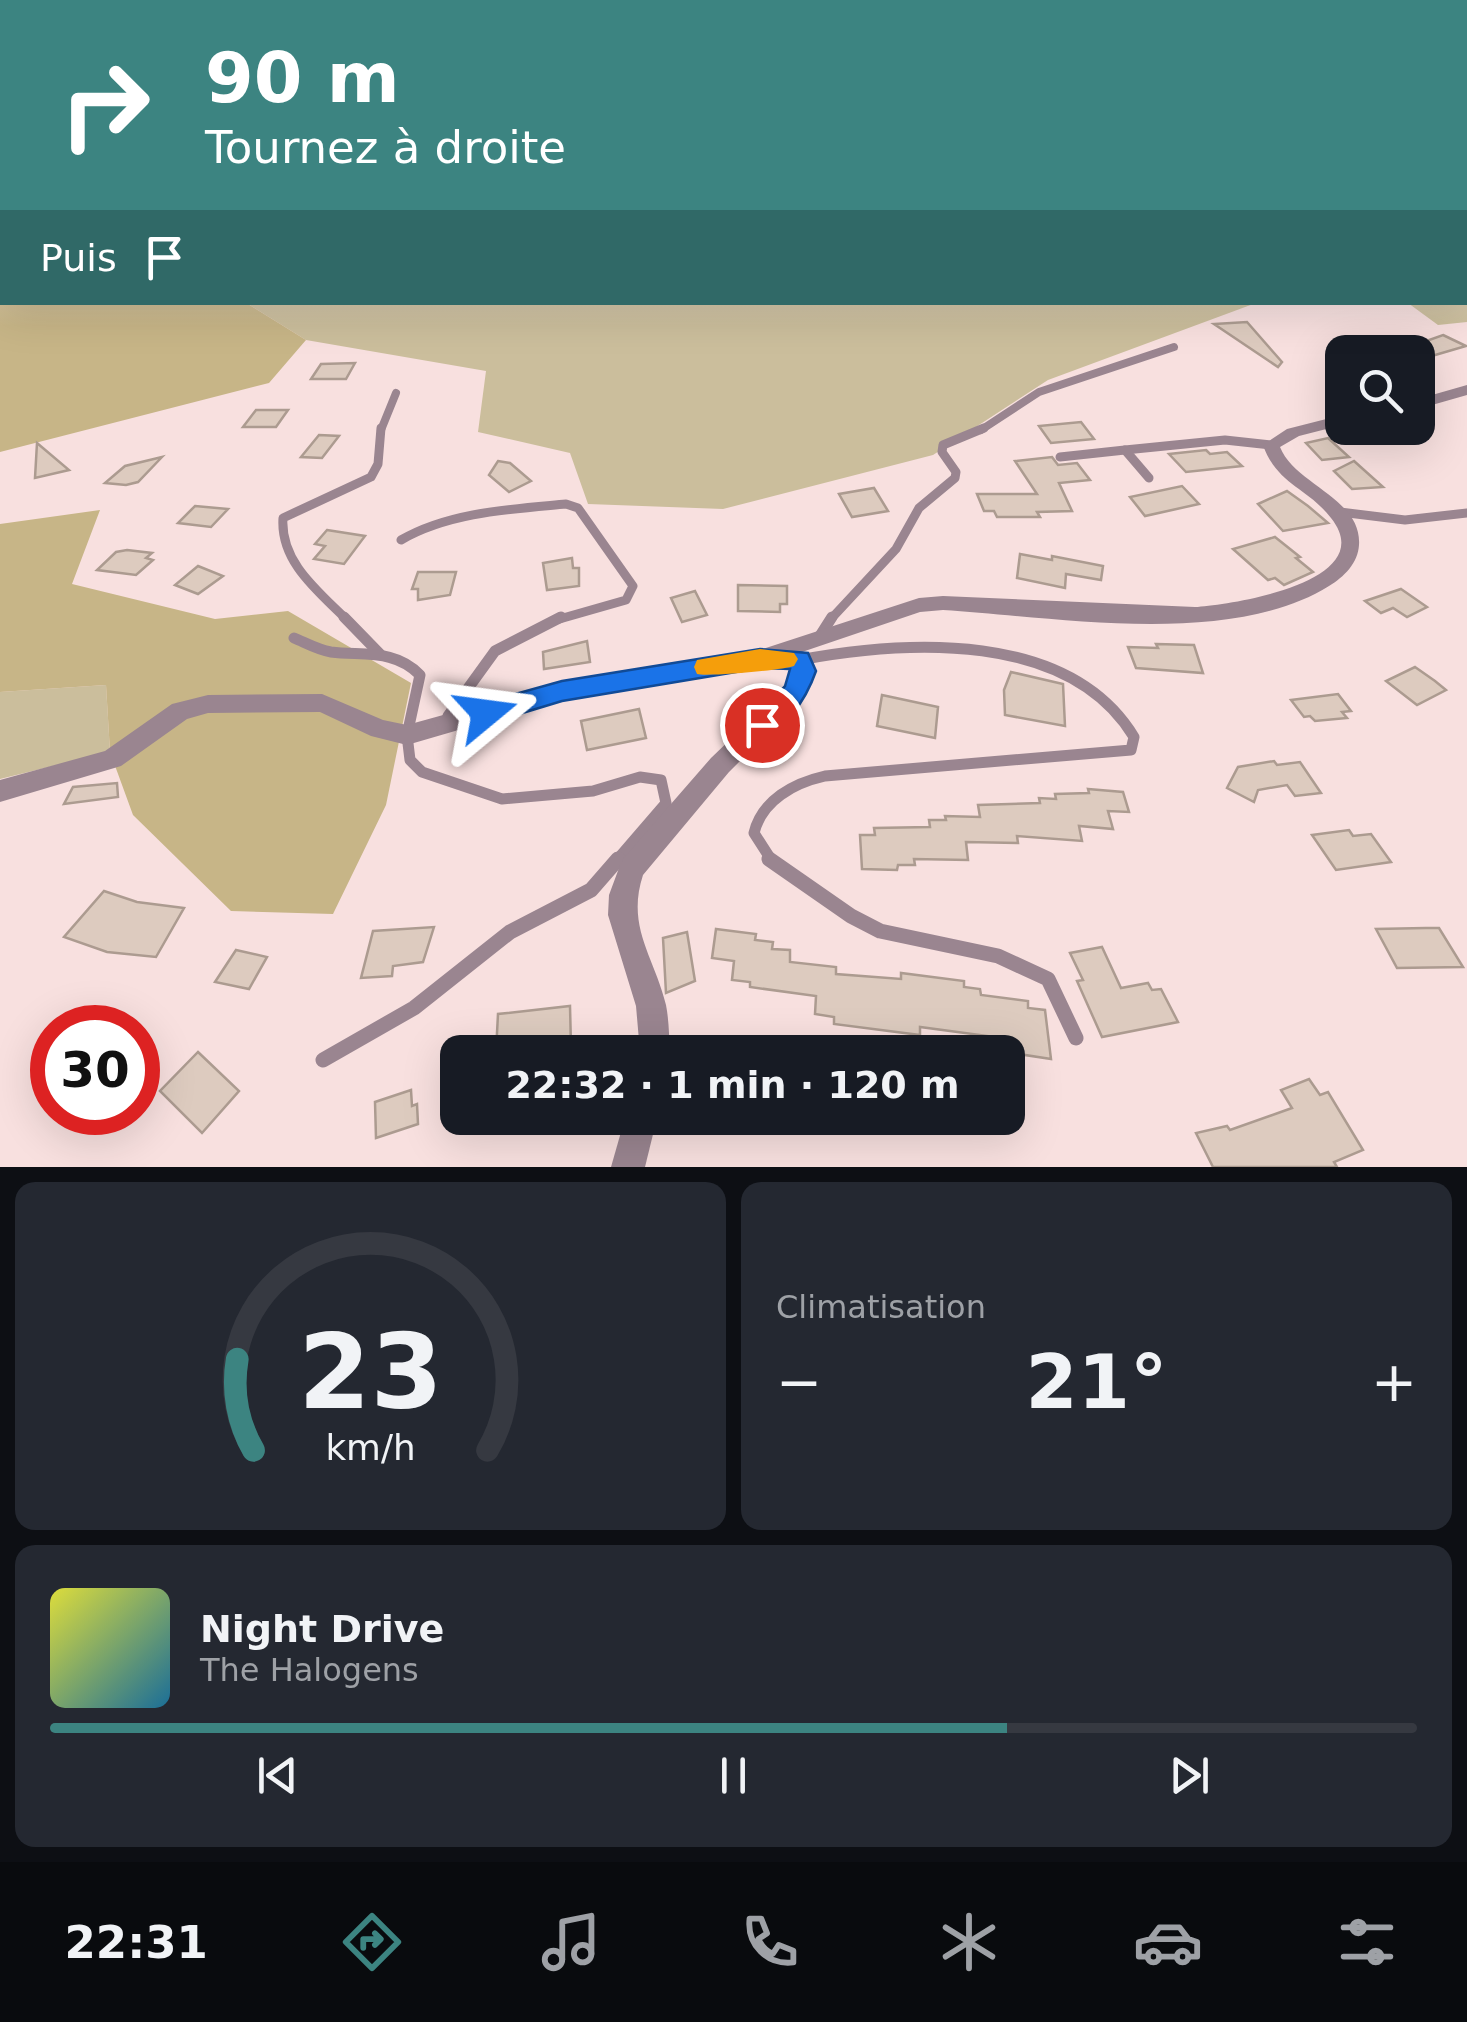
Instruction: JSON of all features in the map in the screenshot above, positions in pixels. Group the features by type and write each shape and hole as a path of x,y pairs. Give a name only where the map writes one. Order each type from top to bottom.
{"street":[{"path":"1435,399 1467,390"},
{"path":"0,791 112,760 180,711 208,704 322,703 379,729 408,735 562,691 760,658 904,608 944,603 1196,615 1306,592 1330,578 1348,555 1350,545 1340,512 1281,466 1271,445 1293,432 1325,424"},
{"path":"654,1035 651,1006 622,915 623,895 632,868 720,765 796,692 804,671 799,660 760,658"},
{"path":"628,1167 636,1135"}],"lane":[{"path":"818,639 823,627 896,549 919,508 955,478 943,445 974,434 1039,392 1174,347"},
{"path":"380,654 298,569 282,535 282,518 293,508 358,487 371,478 377,469 381,426 396,393"},
{"path":"1060,457 1225,440 1271,445"},
{"path":"1125,450 1149,478"},
{"path":"401,540 412,530 446,522 566,504 578,508 633,586 626,600 606,608 568,614 496,651 448,716 448,724"},
{"path":"1340,512 1405,520 1467,513"},
{"path":"294,638 326,652 380,654 412,663 420,674 408,735 410,760 422,772 502,800 593,792 652,776 661,780 666,803 591,890 510,932 414,1008 323,1060"},
{"path":"799,660 881,646 993,654 1068,674 1090,686 1124,720 1134,737 1130,750 1072,758 825,776 795,784 758,817 754,833 766,857 851,916 880,930 998,956 1048,980 1076,1038"}],"shaded area":[{"path":"0,305 250,305 306,340 269,383 0,452"},
{"path":"250,305 1251,305 1048,380 933,455 723,509 588,504 570,453 478,432 486,371 306,340"},
{"path":"1411,305 1467,305 1467,322 1438,325"},
{"path":"100,510 72,584 215,619 288,611 411,683 386,805 333,914 231,911 133,815 110,752 106,685 0,692 0,524"},
{"path":"106,685 110,752 0,779 0,692"}],"building":[{"path":"1247,322 1282,362 1278,367 1214,324"},
{"path":"1443,335 1466,346 1435,355 1435,338"},
{"path":"355,363 346,379 311,379 321,364"},
{"path":"256,410 288,410 276,427 243,427"},
{"path":"1081,422 1094,439 1051,443 1039,426"},
{"path":"319,435 339,436 322,458 301,457"},
{"path":"1325,439 1325,445 1336,445 1349,457 1322,460 1306,443"},
{"path":"37,443 69,470 35,478"},
{"path":"1206,450 1210,454 1227,452 1242,466 1186,472 1169,454"},
{"path":"162,457 138,482 105,483 125,466"},
{"path":"1052,457 1058,465 1077,463 1090,480 1059,483 1072,511 1037,512 1040,517 997,517 994,511 984,511 977,494 1037,494 1015,461"},
{"path":"498,461 510,463 531,481 509,492 489,475"},
{"path":"1354,461 1383,487 1352,489 1334,471"},
{"path":"1182,486 1199,504 1145,516 1130,497"},
{"path":"874,488 888,511 852,517 839,494"},
{"path":"1287,491 1328,523 1283,531 1258,504"},
{"path":"195,506 228,509 211,527 178,523"},
{"path":"327,530 365,536 344,564 314,559 325,546 315,544"},
{"path":"1275,537 1313,572 1284,585 1275,578 1268,580 1233,549"},
{"path":"116,552 152,553 146,558 153,560 136,575 97,570"},
{"path":"1020,554 1103,566 1101,580 1066,574 1065,588 1017,578"},
{"path":"572,558 573,568 579,568 579,586 547,590 543,563"},
{"path":"198,566 223,576 198,594 175,585"},
{"path":"418,572 456,572 450,595 418,600 418,589 412,589"},
{"path":"738,585 787,586 787,604 780,604 780,612 738,611"},
{"path":"1401,589 1427,607 1407,617 1393,608 1381,613 1365,601"},
{"path":"695,591 707,615 682,622 671,598"},
{"path":"587,641 590,662 544,669 543,652"},
{"path":"1156,644 1194,645 1203,673 1136,668 1128,647 1158,648"},
{"path":"1415,667 1446,690 1417,705 1386,681"},
{"path":"1011,672 1063,684 1065,726 1005,715 1004,690"},
{"path":"1338,694 1351,711 1342,712 1347,718 1315,721 1304,717 1291,700"},
{"path":"882,695 938,707 935,738 877,726"},
{"path":"639,709 646,738 587,750 581,721"},
{"path":"1274,761 1277,765 1300,762 1321,793 1295,796 1287,785 1258,790 1254,802 1227,788 1238,767"},
{"path":"117,783 118,797 64,804 73,787"},
{"path":"1088,789 1123,792 1129,812 1108,811 1113,829 1079,826 1082,841 1017,836 1018,843 966,842 968,860 914,859 915,865 898,865 897,870 862,869 860,835 875,835 874,828 930,827 929,820 946,820 945,816 980,817 978,805 1040,803 1039,798 1089,793"},
{"path":"1349,830 1353,836 1371,834 1391,862 1336,870 1312,835"},
{"path":"104,891 137,902 184,908 156,957 107,952 64,937"},
{"path":"434,927 423,962 393,966 392,976 361,978 373,931"},
{"path":"1439,928 1463,967 1397,968 1376,929"},
{"path":"716,929 756,934 755,940 773,942 772,949 790,950 790,962 836,967 836,974 901,979 901,973 964,981 964,987 980,989 981,995 1028,1001 1028,1008 1045,1010 1051,1059 1025,1055 1025,1035 980,1035 920,1027 920,1035 834,1024 834,1017 815,1014 816,996 750,987 750,982 732,980 734,961 712,958"},
{"path":"687,932 695,981 666,993 663,938"},
{"path":"1102,947 1121,988 1148,983 1152,990 1161,989 1178,1022 1102,1037 1077,981 1083,980 1070,953"},
{"path":"236,950 267,957 249,989 215,982"},
{"path":"570,1006 571,1035 497,1035 498,1014"},
{"path":"198,1052 239,1091 202,1133 160,1091"},
{"path":"1309,1079 1320,1095 1328,1092 1363,1150 1334,1162 1337,1167 1213,1167 1196,1133 1227,1126 1230,1130 1292,1108 1281,1090"},
{"path":"411,1090 412,1106 417,1104 418,1124 376,1138 375,1102"}],"slow traffic":[{"path":"706,667 760,658 786,659"}],"route":[{"path":"486,713 562,691 760,658 799,660 804,671 796,692 762,725"}]}
